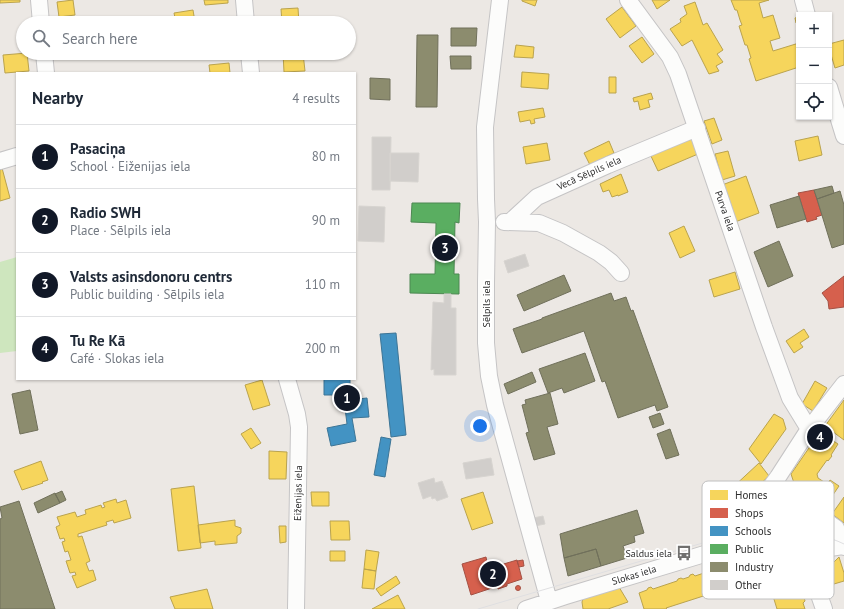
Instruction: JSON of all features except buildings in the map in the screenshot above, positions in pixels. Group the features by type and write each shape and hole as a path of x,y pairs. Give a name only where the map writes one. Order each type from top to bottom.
{"street":[{"path":"38,0 40,16"},
{"path":"244,0 245,16"},
{"name":"Sēlpils iela","path":"500,0 485,127 487,222 486,344 495,405 546,585 549,601"},
{"name":"Purva iela","path":"628,0 670,57 678,74 764,327 790,398 810,429"},
{"path":"802,0 806,12"},
{"path":"45,60 46,72"},
{"path":"250,60 251,72"},
{"path":"832,97 844,136"},
{"name":"Vecā Sēlpils iela","path":"510,222 537,197 608,164 697,128"},
{"path":"0,160 16,156"},
{"path":"487,222 538,223 563,233 599,253 611,262 621,273"},
{"name":"Eiženijas iela","path":"287,380 297,414 299,427 296,609"},
{"path":"775,481 810,429 844,384"},
{"path":"778,477 780,481"},
{"path":"834,527 844,546"},
{"name":"Slokas iela","path":"834,547 844,546"},
{"name":"Slokas iela","path":"526,609 549,601 567,602 702,554"},
{"path":"821,599 824,609"}],"green space":[{"path":"16,257 16,351 0,353 0,262"}],"tram line":[{"path":"834,539 844,544"},
{"path":"478,609 702,543"}],"place":[{"name":"Valsts asinsdonoru centrs","path":"445,248"},
{"name":"Pasaciņa","path":"347,398"},
{"name":"Tu Re Kā","path":"820,437"},
{"name":"Saldus iela","path":"684,553"},
{"name":"Radio SWH","path":"493,574"}]}
